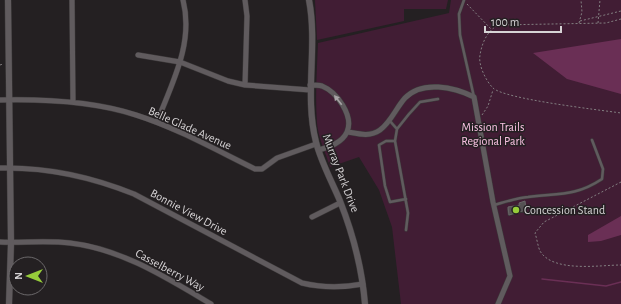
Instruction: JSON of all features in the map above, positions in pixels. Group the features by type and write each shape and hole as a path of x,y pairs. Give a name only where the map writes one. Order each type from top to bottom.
{"street":[{"path":"8,0 11,242 9,304"},
{"path":"72,0 73,102"},
{"path":"157,122 186,42 187,21 183,0"},
{"path":"245,0 247,16 245,85"},
{"name":"Murray Park Drive","path":"309,0 312,46 310,87 311,116 316,144 352,233 363,284 365,304"},
{"path":"138,55 180,62 228,81 245,85 322,86 340,101 347,115 348,132 337,143 319,150"},
{"path":"348,132 364,135 380,130 405,98 416,90 435,86 462,91 474,97 494,205 510,276 498,304"},
{"name":"Belle Glade Avenue","path":"0,100 73,102 134,114 157,122 255,169 262,169 277,158 316,144"},
{"name":"Bonnie View Drive","path":"0,168 59,173 104,182 134,194 302,283 321,288 343,288 363,284"},
{"path":"312,217 340,203"},
{"name":"Casselberry Way","path":"0,242 70,243 116,254 146,266 211,304"}],"lane":[{"path":"464,1 459,14 460,35 474,97"},
{"path":"406,230 408,213 395,141 397,130 420,102 438,99"},
{"path":"388,120 397,130"},
{"path":"494,205 526,197 564,195 602,179 603,169 592,140"},
{"path":"395,141 386,141 379,145 385,186 390,202 406,199"}],"path":[{"path":"579,24 582,12 581,0"},
{"path":"598,24 600,0"},
{"path":"464,1 492,29"},
{"path":"580,21 621,11"},
{"path":"621,19 598,24 498,25 492,29 482,45 479,60 485,76 494,89 519,97 621,113"},
{"path":"478,117 484,115 494,89"},
{"path":"621,182 544,222 535,233 540,252 556,263 582,267 621,265"}],"green space":[{"path":"315,0 448,0 446,9 404,9 404,21 317,40"},
{"name":"Mission Trails Regional Park","path":"451,0 621,0 621,304 401,304 392,227 379,190 359,157 330,167 320,140 316,113 318,43 449,13"}],"shaded area":[{"path":"621,39 621,94 567,79 533,53"},
{"path":"621,216 621,235 601,241 588,242 588,235"}],"building":[{"name":"Concession Stand","path":"525,201 526,210 509,215 508,207 520,205 519,203"}],"waterway":[{"path":"542,279 606,286 621,282"}],"place":[{"name":"Concession Stand","path":"516,210"}]}
